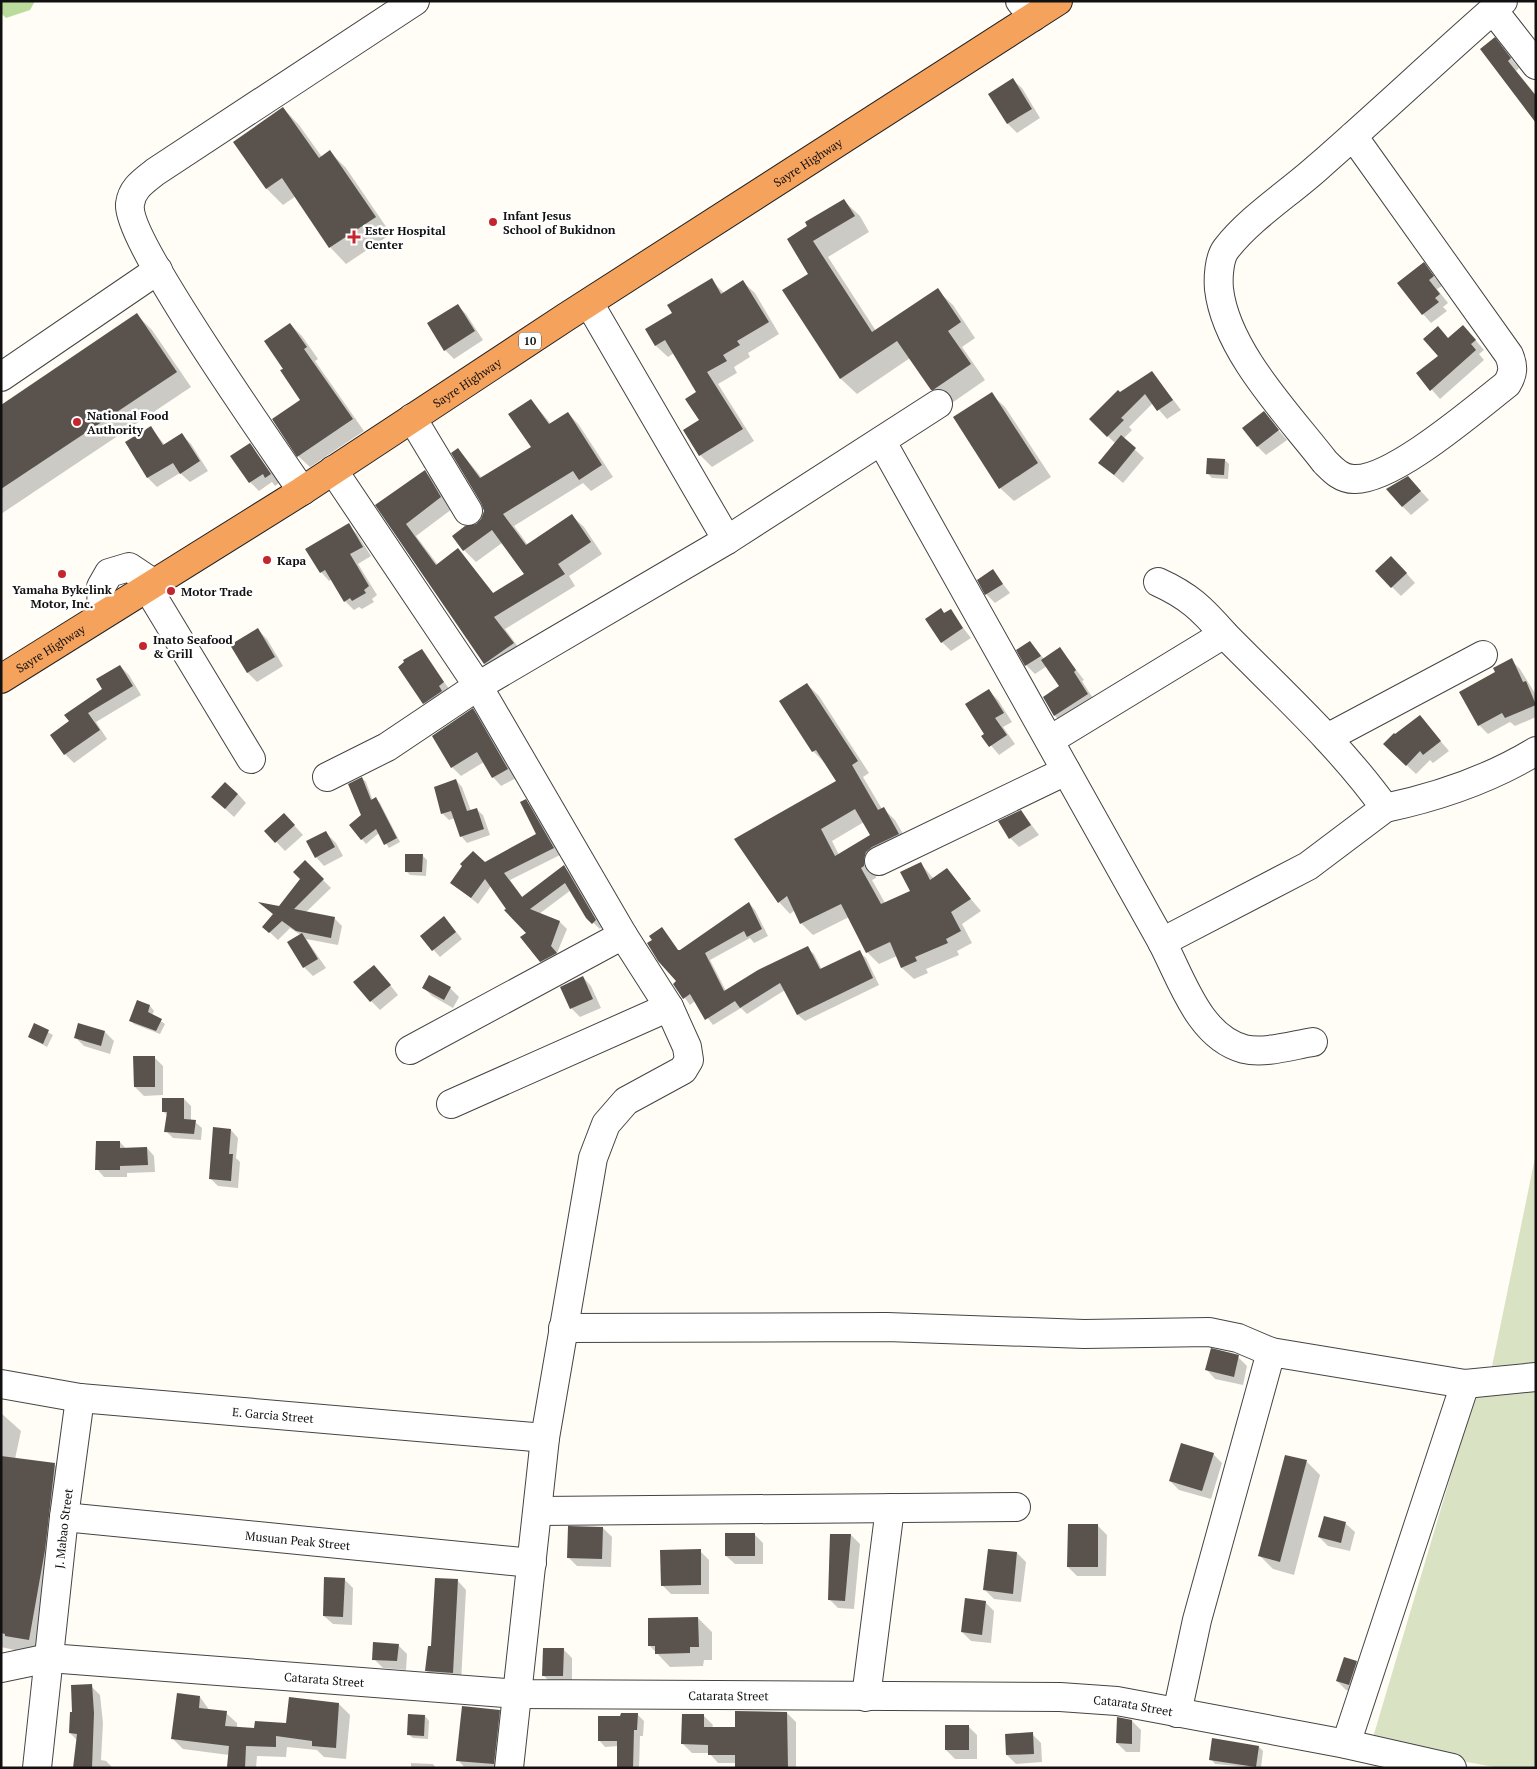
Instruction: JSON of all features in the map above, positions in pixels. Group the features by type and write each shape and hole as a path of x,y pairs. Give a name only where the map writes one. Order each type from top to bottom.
{"highway":[{"name":"Sayre Highway","path":"150,585 302,491 588,303 1026,9 1058,1"},
{"name":"Sayre Highway","path":"1,679 102,615"}],"street":[{"path":"302,491 158,270 132,222 129,205 134,189 154,172 415,1"},
{"path":"1353,136 1498,340 1513,365 1512,376 1507,384 1446,431 1401,462 1369,477 1353,479 1338,475 1325,462 1242,354 1228,322 1219,290 1220,272 1225,250 1244,230 1353,136 1498,6 1536,65"},
{"path":"1,376 158,270"},
{"path":"588,303 727,540"},
{"path":"327,777 387,746 478,686 727,540 882,442 938,404"},
{"path":"412,418 468,511"},
{"path":"882,442 1162,942 1200,1016 1220,1039 1246,1049 1274,1048 1313,1042"},
{"path":"333,470 478,686 623,936 670,1007 687,1048 689,1060 683,1070 626,1101 606,1124 588,1177 545,1438 539,1511 509,1768"},
{"path":"102,615 102,587 110,573 129,566 150,585 251,759"},
{"path":"1158,582 1182,593 1197,604 1353,766 1385,808"},
{"path":"1050,740 1224,634"},
{"path":"1327,738 1483,655"},
{"path":"1162,942 1308,866 1385,808 1461,787 1516,763 1536,751"},
{"path":"879,861 1066,771"},
{"path":"410,1050 623,936"},
{"path":"451,1104 670,1007"},
{"path":"564,1328 878,1327 1058,1334 1209,1332 1238,1338 1271,1352 1465,1384 1536,1377"},
{"path":"1177,1713 1204,1592 1271,1352"},
{"name":"E. Garcia Street","path":"1,1384 80,1398 545,1438"},
{"path":"1346,1744 1465,1384"},
{"name":"J. Mabao Street","path":"37,1768 64,1516 80,1398"},
{"path":"539,1511 1016,1507"},
{"path":"866,1697 890,1508"},
{"name":"Musuan Peak Street","path":"64,1516 532,1563"},
{"name":"Catarata Street","path":"1,1668 50,1658 518,1694 866,1697 1060,1696 1117,1701 1346,1744 1450,1768"}],"green space":[{"path":"1,1 35,1 30,10 6,18 1,13"},
{"path":"1536,1153 1536,1768 1499,1768 1371,1744 1475,1394 1490,1376"}],"building":[{"path":"1495,37 1511,58 1508,61 1536,96 1536,123 1480,49"},
{"path":"1013,78 1032,109 1007,124 988,94"},
{"path":"283,107 319,158 330,150 376,217 329,248 282,178 266,189 233,142"},
{"path":"844,199 855,216 813,241 872,332 938,288 961,322 948,331 971,364 933,390 931,390 897,341 840,379 782,290 808,274 787,239 807,226 805,222"},
{"path":"1424,262 1434,276 1429,280 1440,294 1435,298 1439,302 1422,315 1397,283"},
{"path":"712,278 721,294 743,280 769,322 737,341 740,345 723,355 727,361 707,372 743,429 699,456 683,430 699,420 685,399 696,392 665,340 655,346 645,329 672,313 667,305"},
{"path":"458,304 475,331 444,351 427,323"},
{"path":"137,313 177,372 1,489 1,405"},
{"path":"290,323 307,347 304,349 353,419 297,457 272,419 300,400 280,370 283,369 264,341"},
{"path":"1463,325 1476,340 1471,344 1476,350 1430,391 1416,373 1438,356 1423,339 1438,326 1448,338"},
{"path":"1152,371 1173,400 1157,411 1145,394 1121,418 1124,420 1107,437 1089,419 1118,390 1120,392"},
{"path":"992,392 1038,463 999,489 953,417"},
{"path":"531,399 549,424 568,412 602,465 579,480 573,471 503,514 526,545 572,514 591,542 558,564 565,574 494,617 514,643 484,664 375,505 425,470 441,497 406,524 436,565 458,548 493,593 524,574 492,530 463,551 452,536 465,526 476,524 481,519 484,511 451,453 458,448 480,478 531,447 508,414"},
{"path":"1264,411 1279,430 1257,447 1242,428"},
{"path":"151,426 163,445 182,433 200,461 180,474 173,463 147,478 125,442"},
{"path":"1121,435 1136,448 1114,475 1098,463"},
{"path":"250,443 271,474 265,478 263,474 249,483 230,456"},
{"path":"1207,458 1225,459 1224,475 1206,474"},
{"path":"1408,476 1421,491 1402,507 1386,489"},
{"path":"349,523 363,547 350,554 369,586 364,590 366,593 352,601 350,598 344,602 325,570 320,573 305,549"},
{"path":"1391,556 1407,573 1391,588 1375,571"},
{"path":"993,569 1003,584 985,595 977,580"},
{"path":"941,608 944,613 951,609 963,628 941,643 925,619"},
{"path":"258,628 275,657 247,673 230,645"},
{"path":"1030,641 1041,656 1025,666 1016,650"},
{"path":"1060,647 1076,670 1074,672 1088,694 1054,716 1043,697 1059,686 1041,660"},
{"path":"422,649 444,682 439,686 442,691 423,704 398,667 404,662 403,660"},
{"path":"1512,658 1523,682 1526,681 1536,705 1505,718 1502,713 1478,726 1459,692 1495,672 1493,668"},
{"path":"120,665 133,686 88,713 100,730 64,755 50,735 69,721 64,715 102,689 96,679"},
{"path":"807,683 858,761 852,765 878,810 884,807 899,834 872,847 866,852 864,866 861,868 881,904 910,891 900,872 921,862 930,880 947,868 971,899 951,912 961,931 946,939 948,943 915,957 917,961 901,968 890,942 866,953 841,904 800,924 787,896 778,903 734,839 836,781 816,750 812,752 779,701","holes":["855,809 870,835 835,856 821,829"]},
{"path":"989,689 1004,713 995,718 1007,735 989,747 981,736 984,734 965,704"},
{"path":"473,708 508,769 492,778 477,752 451,768 432,736"},
{"path":"1420,715 1441,741 1423,755 1420,751 1406,766 1383,744 1394,733"},
{"path":"362,777 371,800 376,797 397,838 384,845 376,829 361,840 349,825 361,815 348,784"},
{"path":"456,779 467,811 477,808 484,829 460,837 451,811 441,814 434,787"},
{"path":"225,782 238,794 225,809 211,797"},
{"path":"526,799 554,848 504,873 522,897 564,865 596,920 592,924 586,918 565,883 530,909 560,921 551,946 557,953 540,962 520,937 526,933 504,910 506,909 485,879 471,898 450,883 462,866 460,864 473,851 485,862 536,834 520,802"},
{"path":"1021,810 1031,825 1009,839 998,821"},
{"path":"284,813 295,825 275,843 264,831"},
{"path":"326,831 335,847 315,858 306,841"},
{"path":"405,854 423,854 422,872 405,872"},
{"path":"305,860 324,879 294,909 335,917 331,938 296,931 282,921 269,933 262,927 273,914 258,902 279,906 300,879 293,872"},
{"path":"749,902 762,929 747,937 744,931 705,953 724,991 758,970 808,946 820,969 860,950 873,978 797,1015 780,983 740,1008 735,1001 705,1020 690,994 683,999 673,984 676,981 658,961 647,943 652,940 649,936 662,927 678,950 680,950"},
{"path":"444,916 456,932 432,951 420,936"},
{"path":"302,933 318,959 303,968 287,942"},
{"path":"374,965 391,985 370,1002 353,982"},
{"path":"429,975 451,987 444,1000 422,988"},
{"path":"583,976 593,999 570,1009 560,987"},
{"path":"137,1000 150,1005 148,1012 162,1019 156,1031 129,1021"},
{"path":"34,1023 49,1030 43,1044 28,1037"},
{"path":"78,1023 105,1031 101,1046 74,1038"},
{"path":"133,1056 155,1056 155,1087 134,1087"},
{"path":"162,1098 184,1098 184,1119 196,1120 194,1134 164,1132 167,1112 162,1112"},
{"path":"213,1127 231,1129 229,1154 233,1154 231,1181 209,1179"},
{"path":"96,1141 120,1141 120,1148 147,1147 148,1165 120,1166 120,1170 95,1170"},
{"path":"1211,1348 1239,1355 1234,1377 1205,1370"},
{"path":"1181,1443 1214,1453 1202,1491 1169,1481"},
{"path":"1285,1455 1307,1460 1280,1562 1258,1556"},
{"path":"1,1456 55,1463 45,1550 29,1640 5,1636 5,1634 1,1633"},
{"path":"1324,1516 1346,1522 1341,1543 1318,1537"},
{"path":"1068,1524 1098,1524 1098,1567 1067,1567"},
{"path":"568,1526 603,1527 602,1559 567,1558"},
{"path":"725,1533 755,1533 755,1556 725,1556"},
{"path":"830,1534 851,1534 845,1601 828,1600"},
{"path":"701,1549 701,1585 661,1586 660,1550"},
{"path":"988,1549 1017,1552 1013,1594 983,1590"},
{"path":"324,1577 345,1578 343,1617 323,1616"},
{"path":"435,1578 458,1579 453,1673 425,1671 428,1646 431,1646"},
{"path":"965,1598 986,1601 982,1635 961,1632"},
{"path":"698,1617 699,1647 690,1647 690,1653 655,1654 655,1646 648,1646 648,1618"},
{"path":"373,1642 399,1644 397,1661 372,1660"},
{"path":"543,1648 564,1648 563,1676 542,1676"},
{"path":"1344,1657 1357,1661 1349,1685 1336,1681"},
{"path":"92,1684 94,1713 92,1768 73,1768 77,1734 69,1733 70,1712 72,1712 71,1685"},
{"path":"177,1693 200,1696 199,1708 227,1711 225,1726 254,1728 255,1721 286,1723 289,1697 339,1703 336,1748 312,1746 312,1741 276,1736 276,1747 246,1746 245,1768 227,1767 229,1746 171,1739"},
{"path":"462,1706 500,1710 494,1764 456,1761"},
{"path":"735,1711 787,1712 788,1768 735,1768 735,1755 708,1755 708,1745 681,1744 682,1714 704,1714 704,1727 735,1727"},
{"path":"621,1713 638,1713 637,1730 634,1730 633,1768 617,1768 617,1741 598,1741 598,1716 620,1716"},
{"path":"408,1714 425,1715 424,1736 407,1735"},
{"path":"1117,1717 1132,1720 1132,1744 1116,1743"},
{"path":"945,1725 969,1725 969,1750 945,1750"},
{"path":"1033,1732 1034,1754 1006,1755 1005,1734"},
{"path":"1212,1738 1259,1746 1256,1767 1209,1760"}],"place":[{"name":"Infant Jesus School of Bukidnon","path":"493,222"},
{"name":"Ester Hospital Center","path":"354,237"},
{"name":"National Food Authority","path":"77,422"},
{"name":"Kapa","path":"267,560"},
{"name":"Yamaha Bykelink Motor, Inc.","path":"62,574"},
{"name":"Motor Trade","path":"171,591"},
{"name":"Inato Seafood & Grill","path":"143,646"}]}
